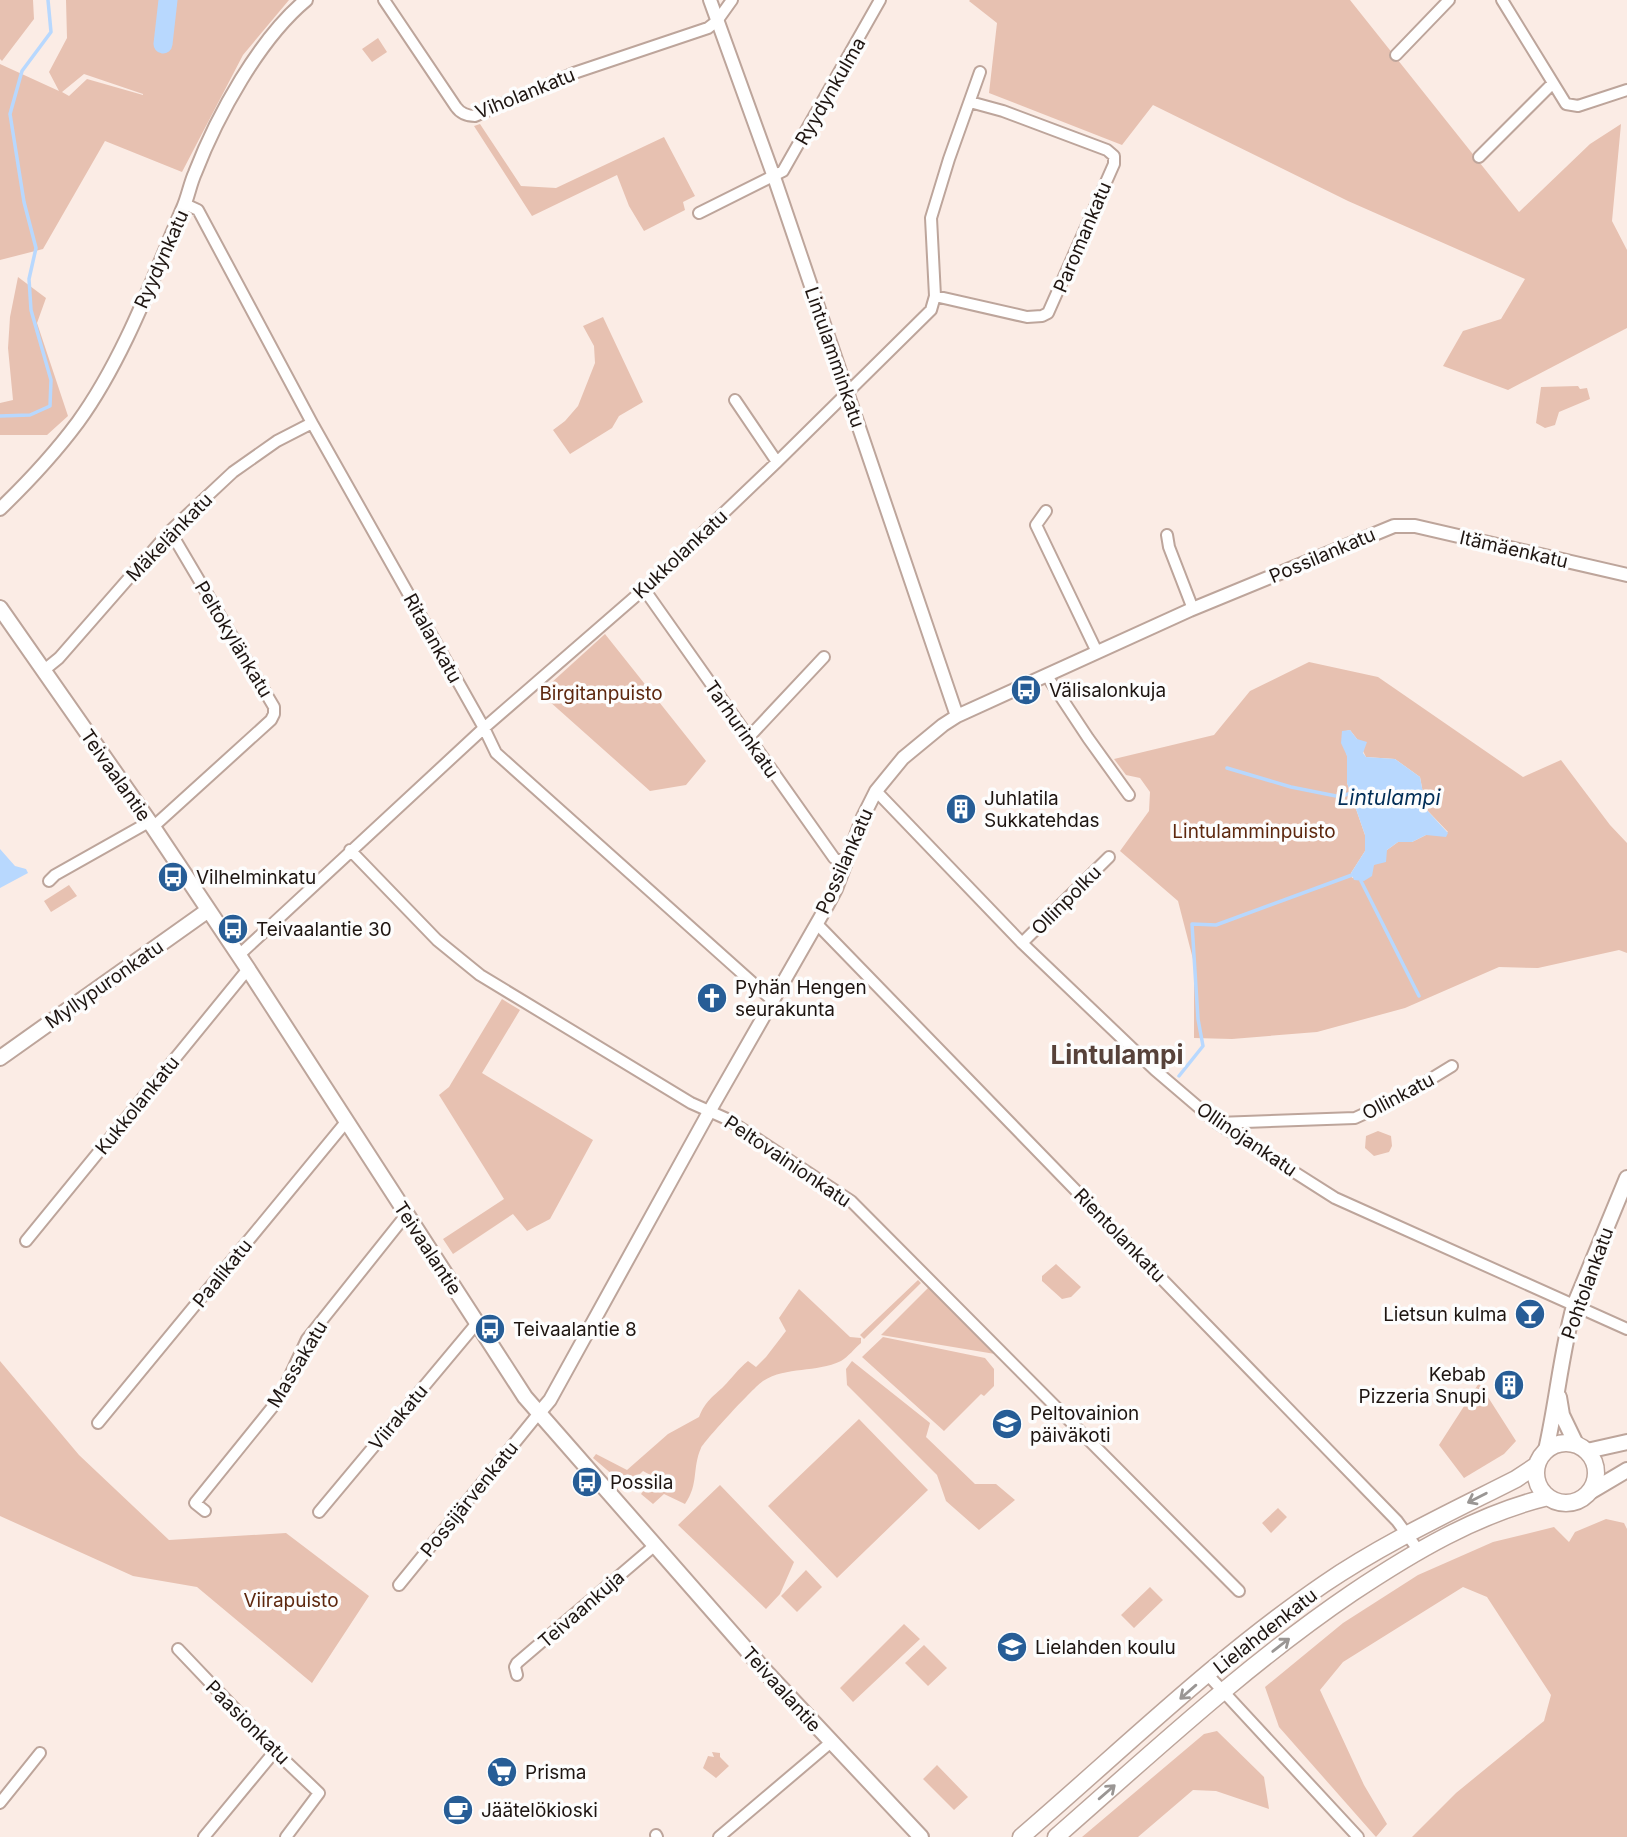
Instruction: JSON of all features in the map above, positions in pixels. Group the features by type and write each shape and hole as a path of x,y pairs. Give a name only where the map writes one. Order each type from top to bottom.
{"main road":[{"name":"Teivaalantie","path":"0,608 248,970 525,1397 830,1743 921,1837"},
{"name":"Myllypuronkatu","path":"0,1058 208,911"},
{"name":"Pohtolankatu","path":"1546,1450 1563,1351 1574,1307 1627,1178"},
{"name":"Pohtolankatu","path":"1558,1392 1562,1415 1582,1448"},
{"path":"1627,1442 1582,1448 1560,1443 1546,1450 1537,1465 1537,1482 1548,1497 1561,1503 1572,1503 1627,1470"},
{"path":"1582,1448 1594,1461 1596,1474 1590,1492"},
{"name":"Lielahdenkatu","path":"1021,1837 1208,1675 1322,1586 1357,1562 1516,1479 1537,1465"},
{"name":"Lielahdenkatu","path":"1056,1837 1223,1692 1324,1613 1419,1551 1491,1515 1548,1497"}],"street":[{"name":"Ryydynkatu","path":"0,509 32,477 79,421 123,345 185,204 195,173 249,68 284,21 306,0"},
{"name":"Viholankatu","path":"384,0 456,107 463,115 469,116 475,116 587,68 708,28 717,20"},
{"name":"Lintulamminkatu","path":"710,0 774,177 957,716"},
{"path":"717,20 732,0"},
{"name":"Ryydynkulma","path":"774,177 787,166 880,0"},
{"path":"1396,55 1449,0"},
{"path":"1502,0 1566,104 1578,106 1627,90"},
{"path":"935,296 931,218 941,181 980,72"},
{"path":"1479,157 1552,84"},
{"name":"Paromankatu","path":"935,296 1027,317 1048,313 1114,164 1114,156 1107,150 988,106 970,102"},
{"path":"699,213 774,177"},
{"name":"Ritalankatu","path":"185,204 198,210 312,423 496,753 773,1001"},
{"name":"Kukkolankatu","path":"238,956 484,728 644,589 931,310 935,296"},
{"path":"735,400 777,461"},
{"name":"Mäkelänkatu","path":"43,671 59,658 170,531 233,472 277,441 312,423"},
{"path":"1046,511 1036,524 1097,652"},
{"name":"Possilankatu","path":"539,1413 550,1400 836,889 863,817 876,791 913,748 957,716 1097,652 1386,528 1402,525"},
{"name":"Itämäenkatu","path":"1402,525 1417,526 1627,575"},
{"name":"Peltokylänkatu","path":"151,825 263,727 274,714 274,708 170,531"},
{"path":"1167,535 1193,609"},
{"name":"Tarhurinkatu","path":"644,589 834,858 845,863"},
{"path":"748,738 824,657"},
{"path":"1047,676 1129,795"},
{"name":"Ollinojankatu","path":"876,791 1022,943 1154,1070 1217,1123 1335,1198 1627,1329"},
{"path":"49,881 55,875 151,825"},
{"name":"Peltovainionkatu","path":"350,850 437,940 480,975 709,1112 725,1118 851,1201 1239,1591"},
{"name":"Ollinpolku","path":"1022,943 1110,857"},
{"name":"Rientolankatu","path":"817,923 1383,1506 1419,1551"},
{"name":"Kukkolankatu","path":"26,1241 248,970"},
{"name":"Ollinkatu","path":"1217,1123 1355,1118 1403,1096 1452,1066"},
{"name":"Paalikatu","path":"98,1423 346,1122"},
{"name":"Massakatu","path":"205,1511 195,1503 279,1399 307,1339 406,1215"},
{"name":"Viirakatu","path":"319,1512 477,1324"},
{"name":"Possijärvenkatu","path":"399,1585 539,1413"},
{"name":"Teivaankuja","path":"517,1675 517,1663 654,1546"},
{"name":"Paasionkatu","path":"178,1649 275,1752 319,1793 286,1837"},
{"path":"1208,1675 1358,1837"},
{"path":"719,1837 830,1743"},
{"path":"204,1837 275,1752"},
{"path":"0,1803 40,1753"}],"green space":[{"path":"0,0 33,0 34,19 2,61 0,59"},
{"path":"66,0 289,0 243,55 182,172 105,141 43,249 0,260 0,64 59,91 49,72 67,38","holes":["84,74 143,94 87,79 69,96 62,92"]},
{"path":"970,0 1350,0 1519,212 1590,144 1621,124 1612,221 1627,250 1627,328 1508,390 1443,366 1463,331 1501,319 1525,279 1348,201 1153,105 1122,145 989,93 997,23"},
{"path":"378,38 387,52 372,62 362,49"},
{"path":"480,124 521,186 556,188 664,137 695,196 683,202 685,210 644,231 629,206 617,175 532,216 474,126"},
{"path":"18,277 46,298 37,323 68,416 47,435 0,435 0,403 13,400 8,348 10,317"},
{"path":"603,317 643,402 619,416 612,428 570,454 553,430 578,406 595,363 594,346 583,326"},
{"path":"1578,386 1580,389 1587,388 1590,399 1559,412 1555,425 1545,428 1536,423 1541,387"},
{"name":"Birgitanpuisto","path":"605,634 706,761 686,785 650,791 540,693"},
{"name":"Lintulamminpuisto","path":"1309,662 1378,677 1523,777 1561,760 1610,825 1627,843 1627,953 1619,950 1538,968 1499,967 1405,1008 1317,1032 1232,1039 1194,1038 1194,963 1178,901 1120,851 1149,811 1150,792 1140,778 1126,775 1114,759 1214,735 1250,691","holes":["1350,730 1366,757 1395,759 1420,777 1426,809 1448,832 1426,835 1412,842 1398,842 1374,865 1352,878 1351,873 1365,851 1365,835 1347,783 1347,756 1342,732"]},
{"path":"69,885 77,896 51,912 44,901"},
{"path":"502,999 520,1010 482,1073 593,1140 550,1219 527,1231 513,1214 453,1254 443,1239 504,1199 439,1095 449,1087"},
{"path":"1378,1131 1391,1136 1392,1146 1389,1152 1374,1156 1365,1148 1366,1136"},
{"path":"1056,1264 1081,1287 1071,1297 1062,1299 1042,1281 1042,1276"},
{"path":"918,1280 921,1283 864,1339 860,1335"},
{"path":"929,1287 995,1354 881,1335"},
{"path":"799,1289 850,1337 861,1338 861,1343 841,1361 782,1373 758,1385 701,1448 692,1490 685,1504 664,1494 653,1504 641,1494 654,1477 643,1471 627,1487 593,1458 596,1454 627,1470 668,1434 699,1417 707,1403 744,1364 748,1361 756,1367 766,1357 786,1331 779,1318"},
{"path":"883,1337 985,1358 994,1369 994,1386 984,1396 981,1394 944,1431 862,1357"},
{"name":"Viirapuisto","path":"0,1361 79,1455 169,1540 286,1533 369,1596 312,1683 197,1587 133,1576 0,1516"},
{"path":"852,1361 930,1423 926,1437 975,1484 996,1484 1015,1500 979,1530 946,1501 937,1475 847,1385 846,1369"},
{"path":"1479,1383 1516,1441 1504,1454 1464,1478 1439,1445"},
{"path":"859,1419 928,1490 837,1578 768,1506"},
{"path":"720,1485 794,1562 780,1594 766,1609 678,1525"},
{"path":"1278,1508 1287,1517 1271,1533 1262,1523"},
{"path":"1606,1519 1624,1523 1627,1529 1627,1837 1412,1837 1456,1793 1544,1721 1551,1695 1487,1597 1463,1587 1343,1662 1320,1690 1364,1785 1387,1824 1376,1837 1279,1727 1265,1687 1343,1623 1418,1575 1493,1542 1554,1527 1569,1542 1575,1532"},
{"path":"806,1570 822,1587 797,1612 781,1596"},
{"path":"1150,1587 1163,1600 1134,1628 1121,1615"},
{"path":"904,1624 920,1639 853,1702 840,1688"},
{"path":"924,1645 947,1668 928,1686 905,1663"},
{"path":"1217,1731 1264,1777 1269,1809 1216,1791 1193,1790 1138,1837 1082,1837 1204,1734"},
{"path":"712,1752 720,1753 720,1757 729,1766 716,1778 703,1768 708,1756 714,1757"},
{"path":"937,1765 968,1797 954,1810 923,1779"}],"water":[{"name":"Lintulampi","path":"1350,730 1357,739 1367,742 1363,753 1366,757 1395,759 1420,777 1426,809 1448,833 1446,837 1426,835 1412,842 1398,842 1387,850 1386,862 1374,865 1372,876 1364,881 1354,880 1351,873 1365,851 1365,835 1347,783 1347,756 1341,743 1342,731"},
{"path":"0,849 15,866 26,869 28,873 0,888"}],"waterway":[{"path":"0,416 30,415 50,406 51,380 31,310 29,279 36,248 24,202 10,114 22,71 51,32 48,0"},
{"path":"163,44 168,0"},
{"path":"1227,768 1291,787 1341,797 1350,793"},
{"path":"1179,1076 1203,1046 1198,1019 1192,924 1216,925 1352,875"},
{"path":"1361,881 1419,996"}],"place":[{"name":"Välisalonkuja","path":"1026,690"},
{"name":"Juhlatila Sukkatehdas","path":"961,809"},
{"name":"Vilhelminkatu","path":"173,877"},
{"name":"Teivaalantie 30","path":"233,929"},
{"name":"Pyhän Hengen seurakunta","path":"712,998"},
{"name":"Lietsun kulma","path":"1530,1314"},
{"name":"Teivaalantie 8","path":"490,1329"},
{"name":"Kebab Pizzeria Snupi","path":"1509,1385"},
{"name":"Peltovainion päiväkoti","path":"1007,1424"},
{"name":"Possila","path":"587,1482"},
{"name":"Lielahden koulu","path":"1012,1647"},
{"name":"Prisma","path":"502,1772"},
{"name":"Jäätelökioski","path":"458,1810"}],"district":[{"name":"Lintulampi","path":"1117,1055"}]}
